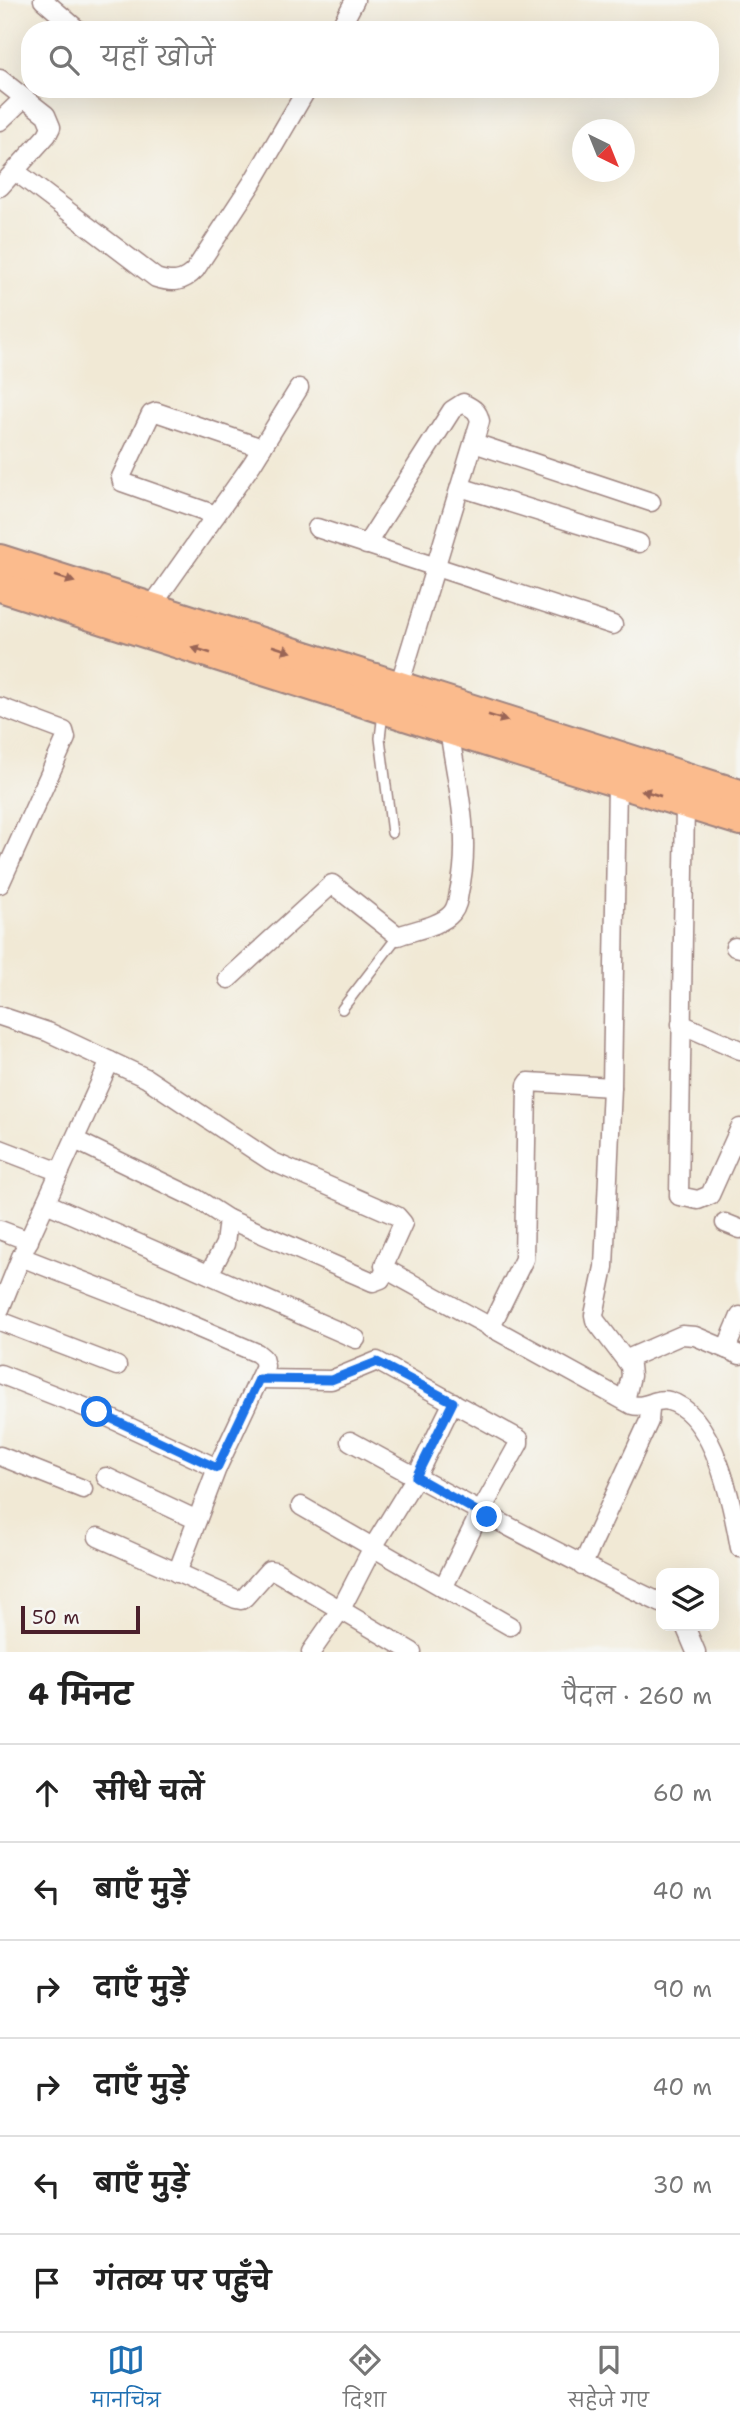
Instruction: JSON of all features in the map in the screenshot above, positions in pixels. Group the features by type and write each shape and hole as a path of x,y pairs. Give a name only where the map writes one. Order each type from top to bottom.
{"main road":[{"path":"0,559 740,794"},
{"path":"0,587 740,821"}],"street":[{"path":"43,0 68,21"},
{"path":"344,21 355,0"},
{"path":"0,79 21,96"},
{"path":"0,121 24,98 46,116 51,127 47,135 0,187"},
{"path":"15,171 156,278 179,281 188,278 195,270 252,183 302,98"},
{"path":"151,607 262,448 299,388"},
{"path":"366,545 457,405 463,403 474,408 480,421 399,686"},
{"path":"216,515 122,482 121,477 151,414 156,412 262,448"},
{"path":"474,443 651,502"},
{"path":"460,487 639,543"},
{"path":"317,528 613,625"},
{"path":"0,708 64,731 66,735 0,884"},
{"path":"228,979 332,884 398,936 451,914 456,908 462,881 466,840 449,730"},
{"path":"617,783 612,1087 604,1266 594,1315 595,1320 626,1359 631,1376 625,1401"},
{"path":"685,804 679,1196 698,1200 710,1195 740,1128"},
{"path":"0,1016 48,1032 156,1084 271,1161 402,1219 402,1228 385,1263 386,1269 381,1279 373,1282 228,1219 197,1199 75,1140"},
{"path":"681,1024 740,1050"},
{"path":"0,1309 110,1061"},
{"path":"490,1328 524,1259 527,1085 529,1082 612,1087"},
{"path":"0,1149 60,1172"},
{"path":"46,1203 356,1339"},
{"path":"209,1274 225,1244 228,1219"},
{"path":"0,1230 25,1249 263,1358 265,1366 217,1468 177,1573"},
{"path":"386,1269 625,1401 638,1407 665,1400 672,1401 698,1422 727,1485 740,1548"},
{"path":"626,1359 682,1335 695,1336 733,1352 740,1315"},
{"path":"0,1321 117,1366"},
{"path":"259,1379 331,1380 377,1362 519,1438 519,1443 443,1588"},
{"path":"0,1374 97,1412 217,1468"},
{"path":"311,1652 341,1609 373,1547 416,1477 453,1402"},
{"path":"582,1566 649,1421 650,1409 646,1405"},
{"path":"350,1441 480,1513 656,1601"},
{"path":"0,1456 83,1489"},
{"path":"106,1477 197,1520"},
{"path":"301,1506 510,1626"},
{"path":"98,1537 241,1600 269,1570 275,1572 412,1652"},
{"path":"687,1631 696,1652"}],"lane":[{"path":"383,709 380,738 391,833"},
{"path":"342,1009 398,936"}],"route":[{"path":"97,1412 217,1468 259,1379 331,1380 371,1363 383,1363 453,1402 416,1477 487,1517"}]}
